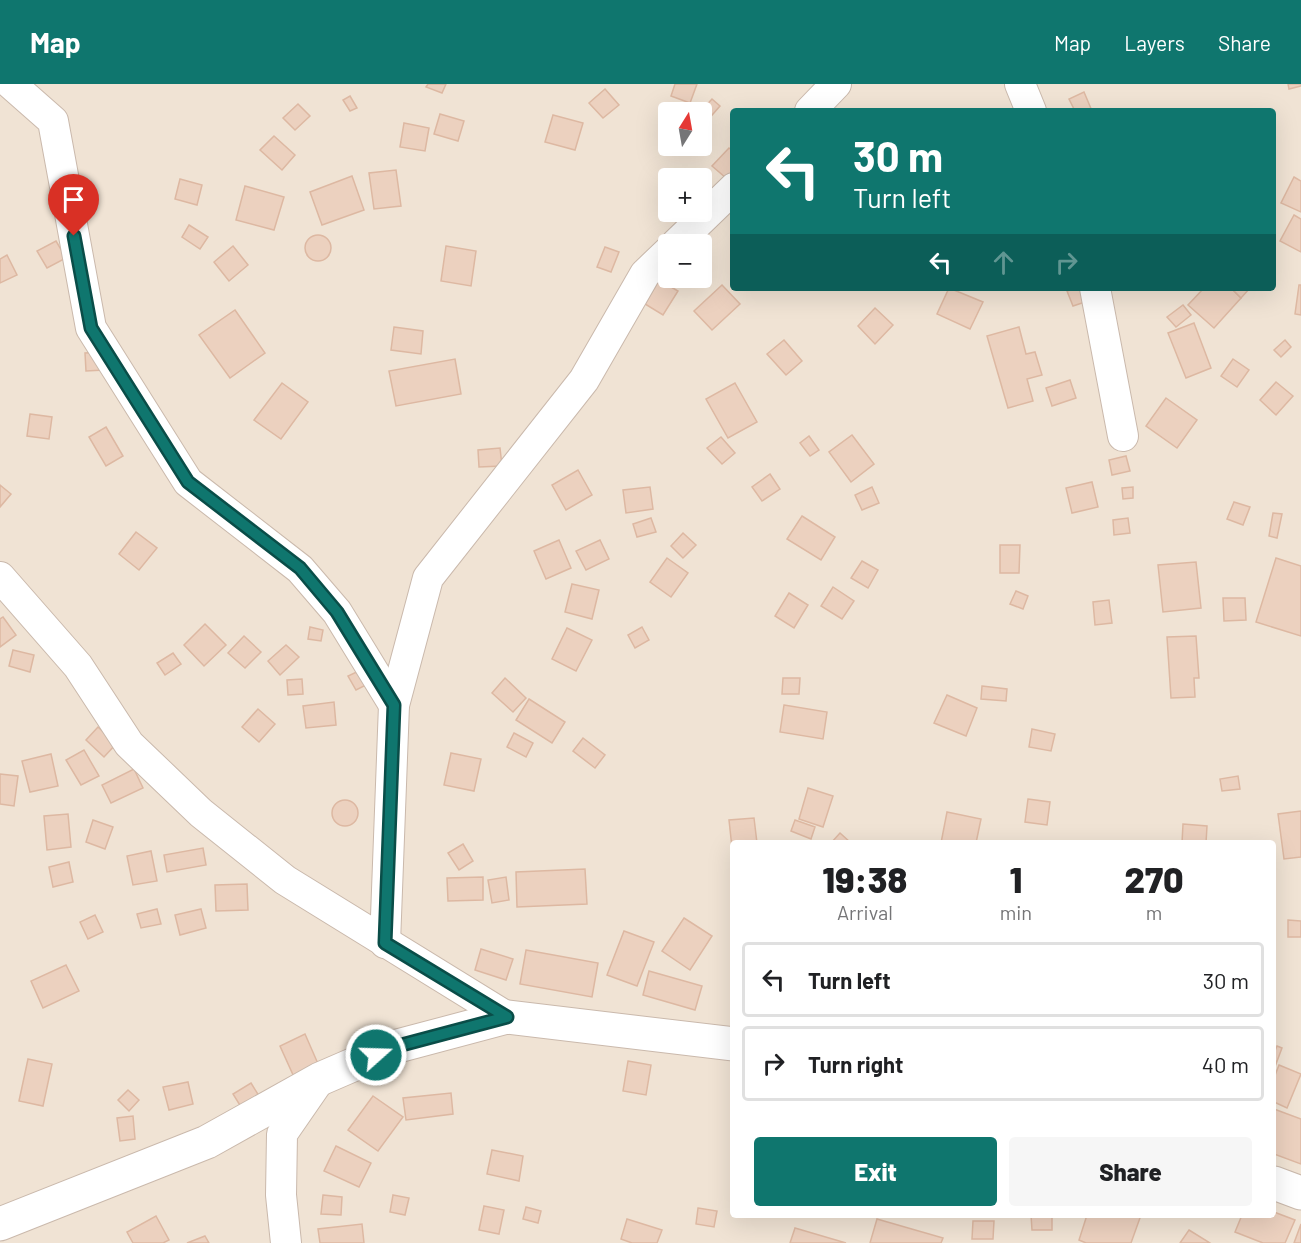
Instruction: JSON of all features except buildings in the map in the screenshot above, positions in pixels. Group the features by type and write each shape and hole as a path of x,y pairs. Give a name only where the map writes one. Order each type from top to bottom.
{"street":[{"path":"11,84 53,121 91,328 188,482 300,568 337,612 394,705"},
{"path":"813,108 836,84"},
{"path":"1020,84 1030,108"},
{"path":"686,234 730,192"},
{"path":"385,943 394,705 428,578 584,380 645,274 658,262"},
{"path":"1096,291 1124,436"},
{"path":"0,577 78,666 129,744 201,813 285,880 507,1017"},
{"path":"0,1224 207,1142 320,1079 394,1047 507,1017 730,1044"},
{"path":"286,1243 281,1194 282,1134 320,1079"},
{"path":"1276,1183 1301,1193"}],"shaded area":[{"path":"0,84 1301,84 1301,1243 0,1243"}],"route":[{"path":"74,236 91,328 188,482 300,568 337,612 394,705 385,943 507,1017 394,1047 376,1055"}]}
